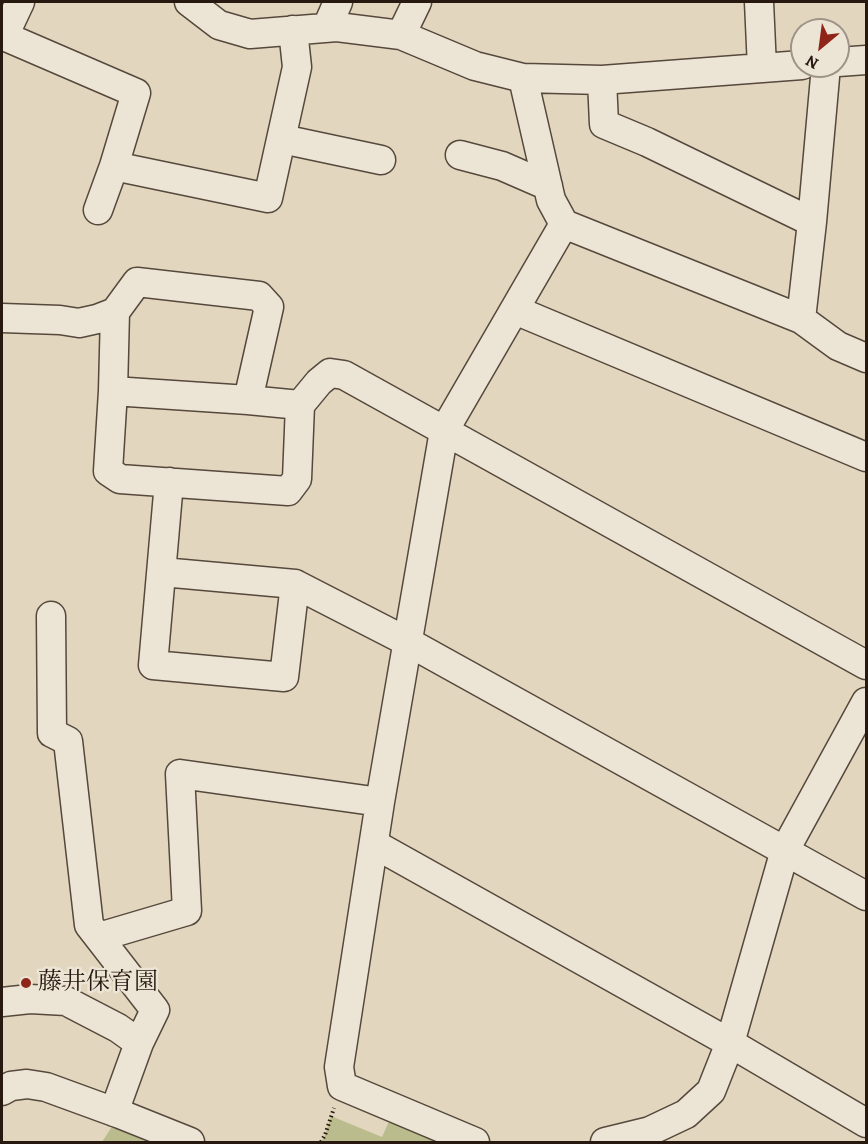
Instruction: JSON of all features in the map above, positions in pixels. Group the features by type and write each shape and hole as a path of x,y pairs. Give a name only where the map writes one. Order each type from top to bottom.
{"street":[{"path":"20,2 4,36 136,93 98,210"},
{"path":"189,2 219,26 250,34 293,30 332,14 337,27 401,35 475,66 523,78 602,81 790,66"},
{"path":"401,35 417,2"},
{"path":"759,2 762,68"},
{"path":"114,165 268,198 297,67 293,30"},
{"path":"850,61 867,60"},
{"path":"523,78 551,200 564,224 801,319 838,346 867,358"},
{"path":"801,319 825,78"},
{"path":"602,81 604,124 812,222"},
{"path":"282,140 381,160"},
{"path":"460,155 502,166 548,186"},
{"path":"475,1143 338,1096 339,1067 380,802 444,431 564,224"},
{"path":"2,318 79,322 97,319 114,312 137,282 259,296 269,307 248,400"},
{"path":"515,310 867,457"},
{"path":"114,312 114,391 108,471 120,479 288,491 297,479 300,405 319,382 330,373 344,375 867,665"},
{"path":"114,391 300,405"},
{"path":"170,482 153,665 284,677 295,584"},
{"path":"162,572 295,584 408,642 867,896"},
{"path":"51,616 52,733 68,741 89,924 155,1010 139,1043 114,1112"},
{"path":"605,1143 650,1131 686,1114 711,1090 730,1043 785,850 867,702"},
{"path":"99,937 187,911 180,774 380,802"},
{"path":"374,844 730,1043 867,1123"},
{"path":"2,1002 30,999 66,1001 118,1028 139,1043"},
{"path":"2,1091 12,1086 27,1084 46,1087 190,1143"}],"path":[{"path":"321,1143 338,1096"}],"green space":[{"path":"395,1108 475,1142 321,1142 331,1116 382,1137"},
{"path":"120,1114 190,1142 102,1142"}],"place":[{"name":"藤井保育園","path":"26,983"}]}
